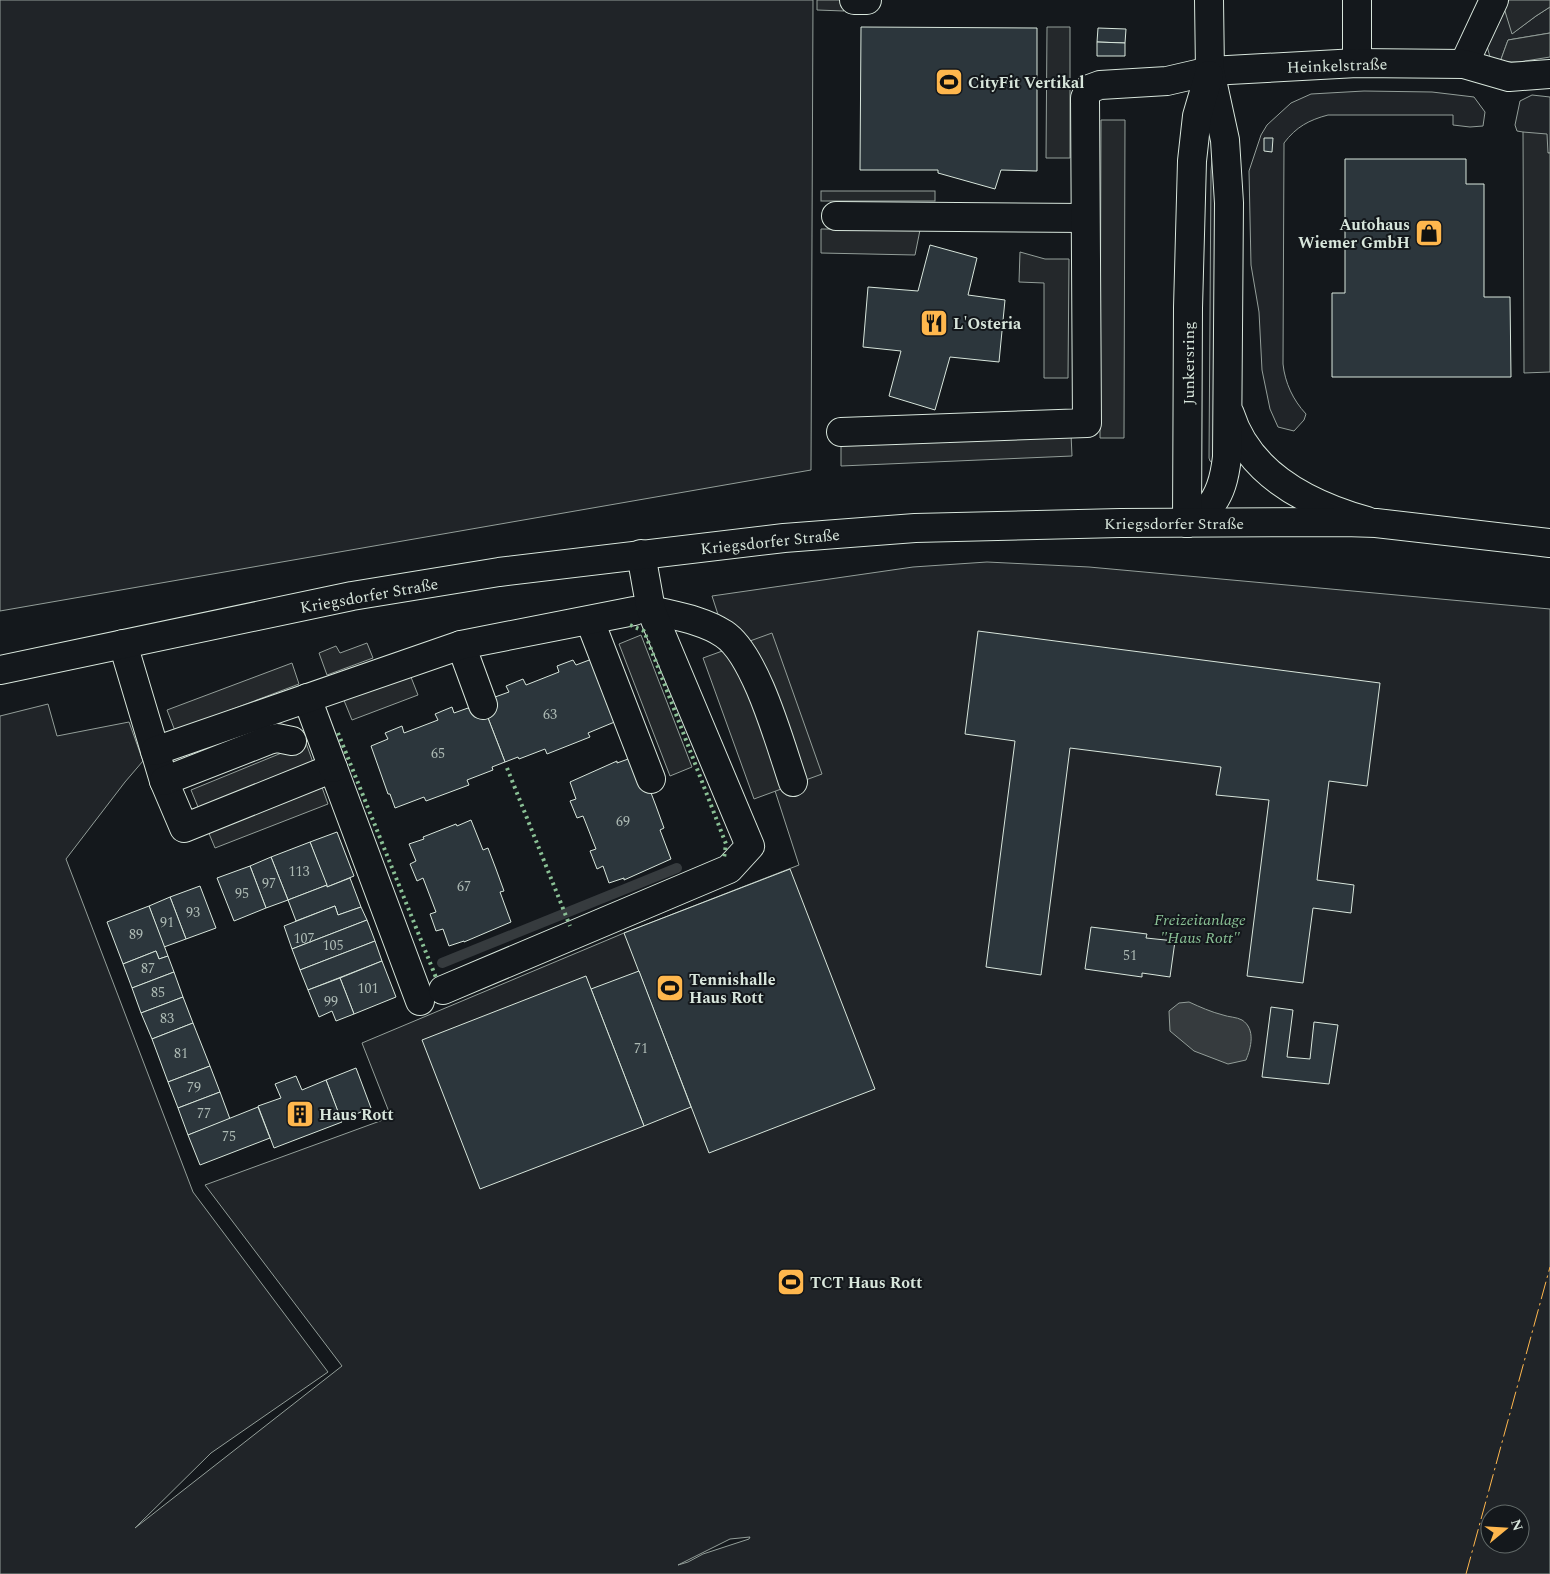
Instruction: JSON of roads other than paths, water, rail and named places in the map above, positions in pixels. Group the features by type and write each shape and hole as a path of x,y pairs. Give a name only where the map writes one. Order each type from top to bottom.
{"street":[{"path":"854,0 867,0"},
{"name":"Junkersring","path":"1187,523 1209,507 1225,477 1229,203 1225,140 1210,71 1209,0"},
{"path":"1357,0 1357,63"},
{"path":"1464,64 1494,0"},
{"name":"Heinkelstraße","path":"1085,218 1085,98 1089,89 1100,85 1167,81 1210,71 1357,63 1464,64 1509,77 1550,74"},
{"name":"Junkersring","path":"1187,523 1188,308 1192,161 1197,116 1210,71"},
{"path":"836,216 1085,218 1087,423 841,432"},
{"name":"Junkersring","path":"1227,404 1235,430 1244,445 1267,472 1307,498 1344,514 1376,523"},
{"name":"Kriegsdorfer Straße","path":"0,670 352,596 499,572 784,538 915,528 1187,523 1376,523 1550,543"},
{"path":"307,698 334,768 431,995 729,869 750,846 642,611 641,554"},
{"path":"155,751 461,645 642,611 706,625 724,634 740,649 771,717 793,782"},
{"path":"590,620 652,779"},
{"path":"124,644 164,781 184,828 334,768"},
{"path":"461,645 483,705"},
{"path":"164,781 269,740 277,738 292,741"}],"waterway":[{"path":"442,963 677,868"}],"place":[{"name":"CityFit Vertikal","path":"949,82"},
{"name":"Autohaus Wiemer GmbH","path":"1429,233"},
{"name":"L'Osteria","path":"934,323"},
{"name":"Tennishalle Haus Rott","path":"670,988"},
{"name":"Haus Rott","path":"300,1114"},
{"name":"TCT Haus Rott","path":"791,1282"}],"park label":[{"name":"Freizeitanlage \"Haus Rott\"","path":"1200,928"}]}
